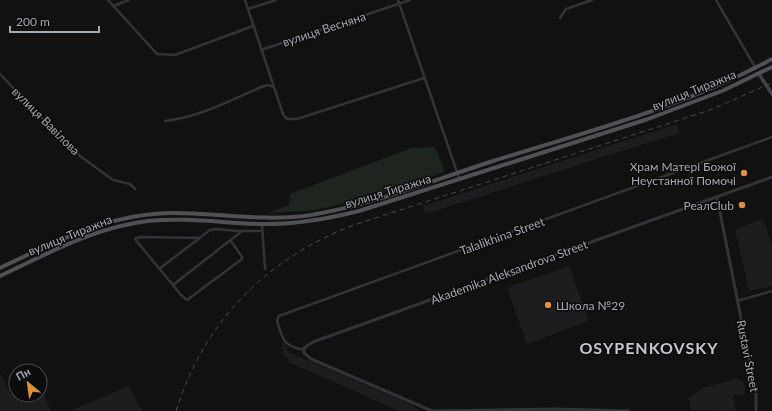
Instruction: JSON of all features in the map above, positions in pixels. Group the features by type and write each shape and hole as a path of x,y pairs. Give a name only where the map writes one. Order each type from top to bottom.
{"main road":[{"name":"вулиця Тиражна","path":"0,268 68,237 104,223 123,218 172,213 263,218 310,215 357,205 679,101 755,68 772,58"},
{"name":"вулиця Тиражна","path":"0,276 70,243 123,225 172,220 294,224 335,217 648,119 722,91 772,67"},
{"path":"755,68 772,94"},
{"path":"262,224 263,218"}],"street":[{"path":"108,0 154,52 168,56 253,26"},
{"path":"114,6 129,0"},
{"path":"245,0 273,87 283,114 287,119 297,119 424,78"},
{"path":"248,9 276,0"},
{"path":"398,0 459,178"},
{"name":"вулиця Весняна","path":"261,50 410,0"},
{"path":"560,18 566,9 592,0"},
{"path":"716,0 755,68"},
{"name":"вулиця Вавілова","path":"0,74 80,156 113,180 130,184 135,189"},
{"path":"165,121 195,116 266,85 273,87"},
{"name":"Talalikhina Street","path":"304,350 291,348 286,343 277,321 279,316 772,138"},
{"name":"Akademika Aleksandrova Street","path":"304,350 306,345 313,342 772,177"},
{"name":"Rustavi Street","path":"716,196 756,394 756,411"},
{"path":"262,224 261,231 265,269"},
{"path":"159,269 199,238 216,229 261,231"},
{"path":"173,285 242,231"},
{"path":"199,238 136,237 136,241 185,299 192,298 242,259 231,241"},
{"path":"737,301 772,291"},
{"path":"304,350 304,353 311,359 433,411 557,409 629,411"}],"shaded area":[{"path":"677,124 679,133 425,214 423,206"},
{"path":"435,147 445,172 356,201 310,211 268,213 289,205 290,194 411,148"},
{"path":"763,219 772,246 772,286 749,291 735,229"},
{"name":"Школа №29","path":"569,266 589,321 527,344 507,288"},
{"path":"284,343 288,352 412,405 421,411 399,411 291,363 282,353 284,350 281,344"},
{"path":"0,373 8,389 8,403 47,403 51,411 0,411"},
{"path":"734,379 742,380 745,385 745,394 734,395 735,410 743,411 691,410 688,397 692,397 692,395 697,393 700,389"},
{"path":"129,386 142,411 70,411"}],"railway":[{"path":"176,411 188,379 203,349 222,321 243,297 267,275 293,255 354,225 710,110 772,83"}],"place":[{"name":"Храм Матері Божої Неустанної Помочі","path":"744,173"},
{"name":"РеалClub","path":"742,205"},
{"name":"Школа №29","path":"548,305"}],"district":[{"name":"OSYPENKOVSKY","path":"649,347"}]}
